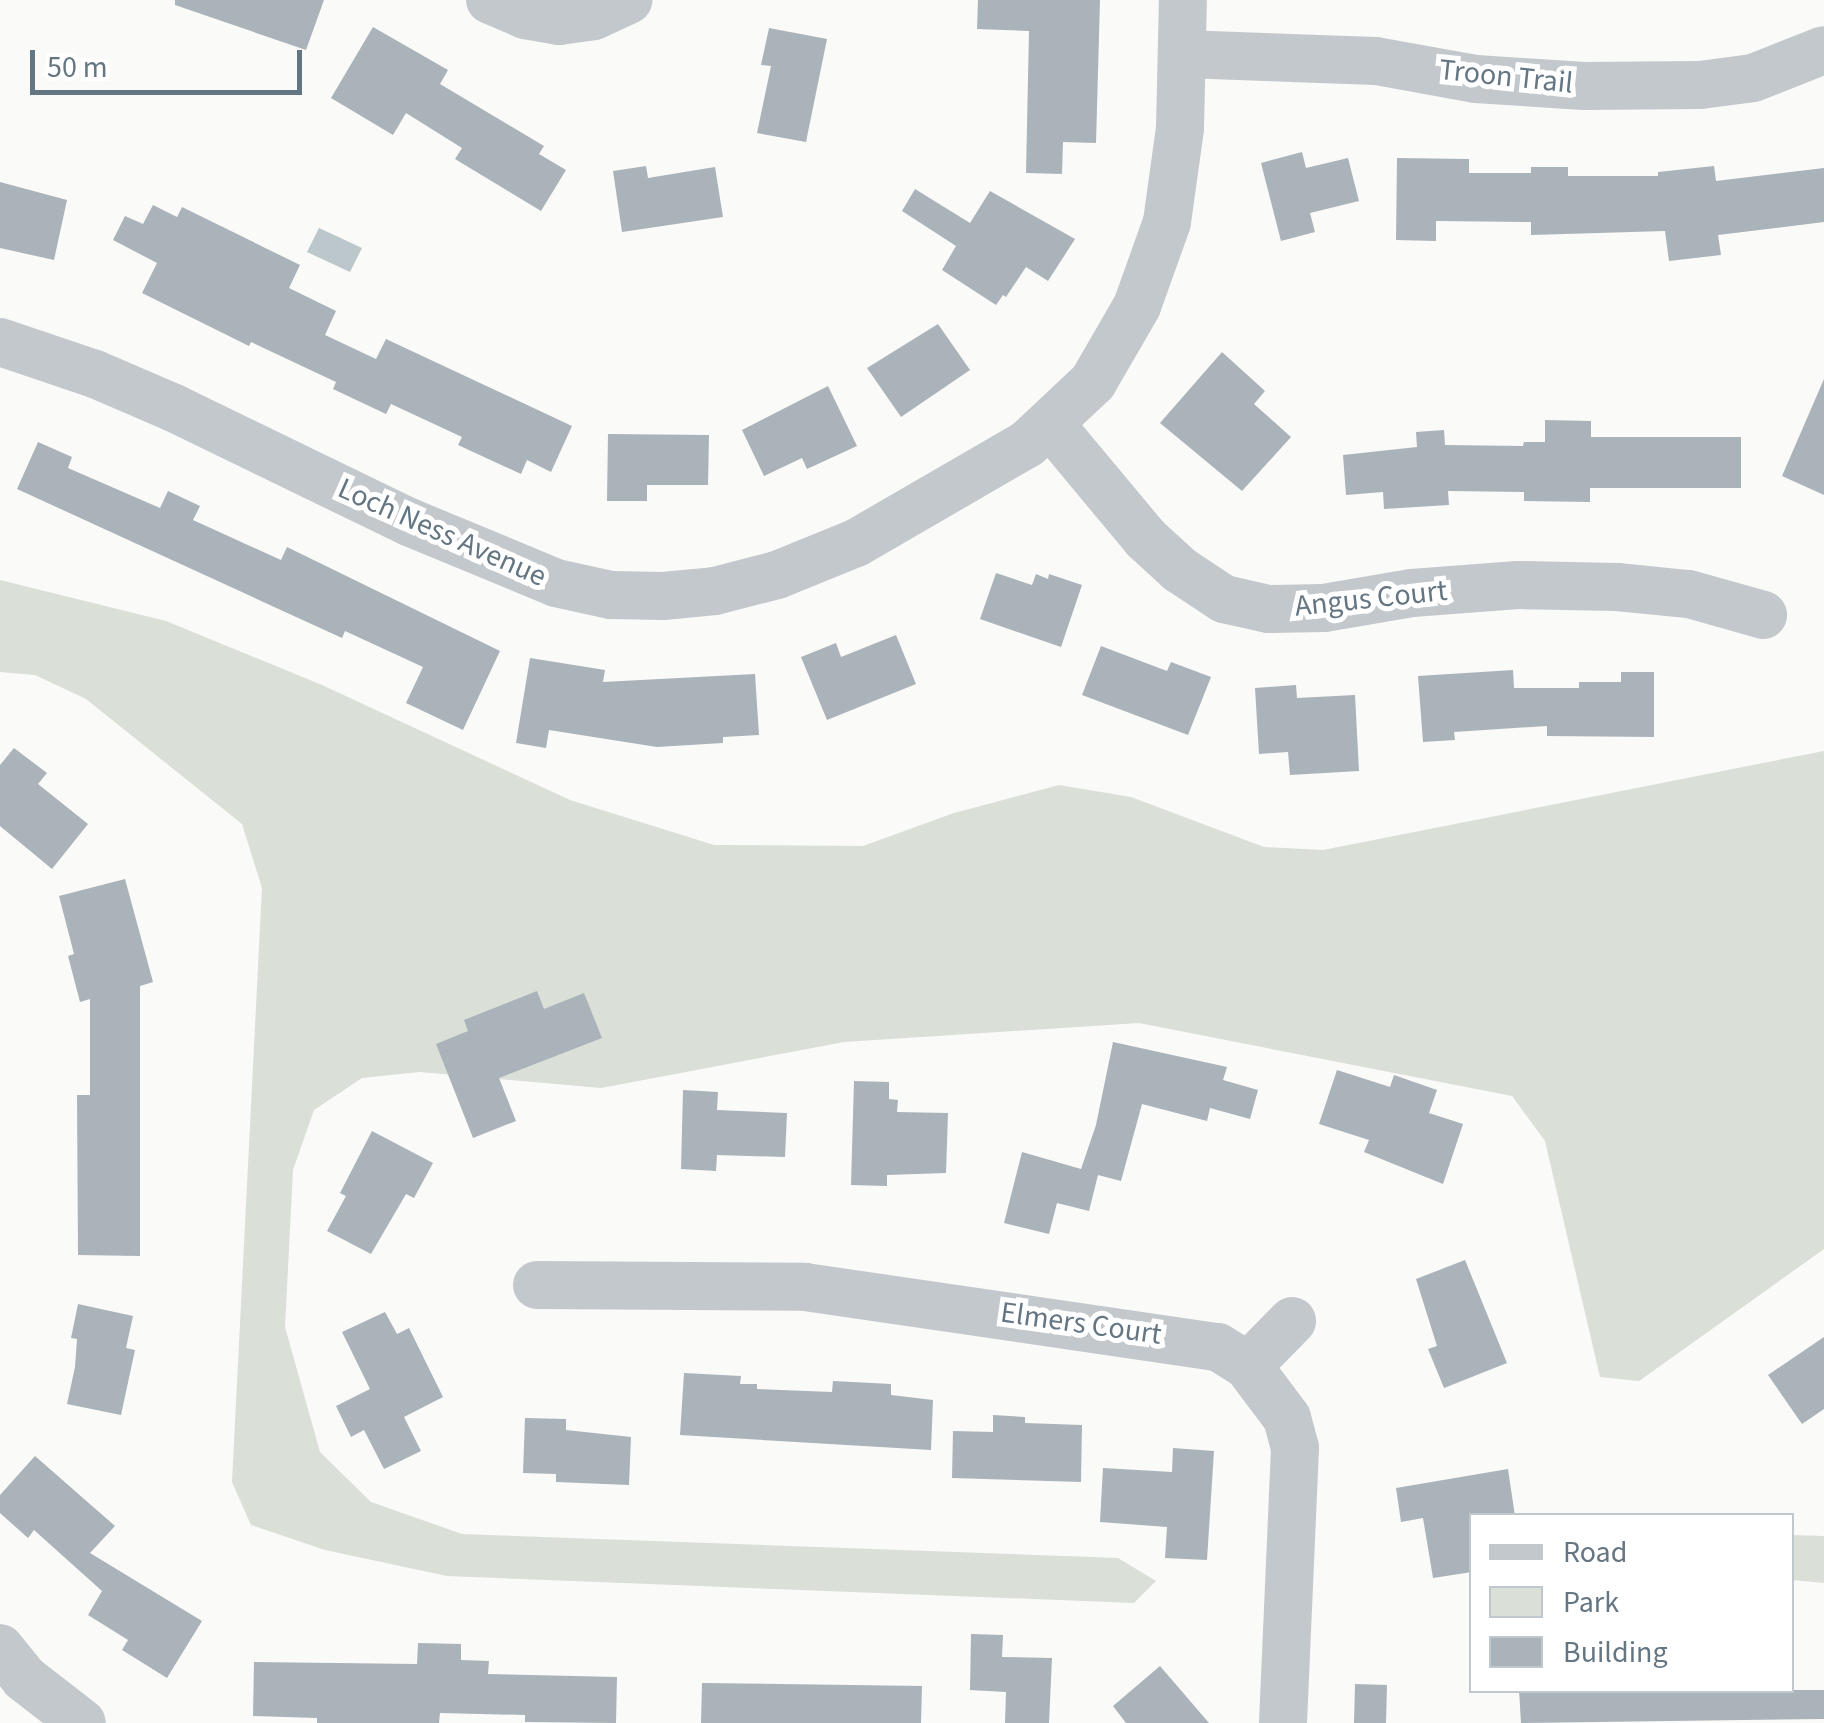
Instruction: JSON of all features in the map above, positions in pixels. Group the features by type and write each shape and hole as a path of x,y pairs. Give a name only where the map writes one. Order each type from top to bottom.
{"street":[{"path":"490,0 525,15 560,21 594,16 628,1"},
{"name":"Loch Ness Avenue","path":"0,342 95,374 174,408 510,566 556,583 611,594 715,592 777,575 856,543 1026,444 1051,425 1102,367 1136,306 1167,222 1183,54 1183,0"},
{"name":"Troon Trail","path":"1183,54 1376,61 1494,80 1680,86 1752,78 1824,50"},
{"name":"Angus Court","path":"1051,425 1144,538 1224,600 1268,609 1324,608 1412,593 1501,586 1617,587 1689,594 1763,615"},
{"name":"Elmers Court","path":"538,1286 805,1286 1218,1347 1248,1366 1287,1418 1295,1448 1284,1723"},
{"path":"1248,1366 1292,1320"},
{"path":"0,1648 24,1678 82,1723"}],"green space":[{"path":"0,580 166,621 322,685 570,800 714,845 863,846 954,813 1059,785 1131,797 1264,847 1323,850 1824,751 1824,1249 1639,1381 1600,1377 1545,1141 1512,1096 1139,1023 844,1042 601,1088 420,1072 362,1078 314,1110 293,1170 285,1327 320,1452 371,1502 462,1534 1118,1558 1156,1581 1134,1603 447,1576 325,1550 251,1525 232,1482 262,888 242,824 86,699 35,675 0,672"},
{"path":"1794,1535 1824,1536 1824,1583 1794,1580"}],"shaded area":[{"path":"319,228 362,248 350,272 307,252"}],"building":[{"path":"175,0 324,0 306,50 175,5"},
{"path":"978,0 1100,0 1096,143 1063,142 1062,174 1026,173 1029,31 977,29"},
{"path":"373,27 448,70 440,84 544,146 539,154 566,170 541,211 455,159 462,148 406,113 393,135 331,98"},
{"path":"769,28 827,39 806,142 757,133 771,66 761,65"},
{"path":"1302,152 1306,168 1348,158 1359,201 1310,213 1315,232 1281,241 1261,163"},
{"path":"1397,158 1469,159 1469,173 1531,173 1531,167 1568,167 1568,176 1658,176 1658,172 1714,166 1716,181 1824,168 1824,222 1718,235 1721,255 1669,261 1665,231 1531,235 1531,222 1436,221 1436,241 1396,240"},
{"path":"646,166 648,178 715,167 723,217 622,232 613,171"},
{"path":"0,182 67,200 54,260 0,248"},
{"path":"915,189 970,223 990,191 1075,239 1048,281 1026,267 996,305 942,270 956,246 902,211"},
{"path":"153,205 177,217 182,207 300,265 289,288 336,311 325,335 376,359 386,339 572,426 551,472 527,460 521,474 458,445 462,437 391,404 386,414 333,389 336,382 251,342 249,346 142,293 157,263 113,240 125,216 143,224"},
{"path":"938,324 970,370 901,417 867,368"},
{"path":"1222,352 1265,391 1254,404 1291,437 1242,491 1160,423"},
{"path":"1824,379 1824,495 1782,476"},
{"path":"828,386 857,446 807,469 802,458 764,476 742,430"},
{"path":"1545,420 1591,421 1591,437 1741,437 1741,488 1590,488 1590,502 1524,501 1524,492 1448,491 1449,505 1384,509 1383,492 1346,495 1343,455 1417,447 1416,432 1444,430 1445,445 1523,446 1524,442 1545,442"},
{"path":"608,434 709,435 708,485 647,485 647,501 607,501"},
{"path":"38,442 72,457 68,468 160,508 168,491 200,506 193,520 281,560 287,547 500,651 463,730 406,703 423,667 345,631 342,638 17,489"},
{"path":"996,573 1032,585 1036,574 1048,579 1049,574 1082,585 1061,647 980,619"},
{"path":"896,635 916,684 827,720 801,657 836,643 841,657"},
{"path":"1101,646 1167,671 1171,662 1211,677 1188,735 1082,695"},
{"path":"530,658 605,670 603,682 755,674 759,735 723,737 723,743 657,747 549,730 546,748 516,743"},
{"path":"1513,670 1514,688 1579,688 1579,682 1621,682 1621,672 1654,672 1654,737 1547,736 1547,726 1454,732 1455,740 1423,742 1418,676"},
{"path":"1296,685 1297,698 1355,695 1359,771 1290,775 1288,752 1259,754 1255,688"},
{"path":"14,748 47,773 38,784 88,824 52,869 0,826 0,765"},
{"path":"125,879 153,982 140,986 140,1256 78,1255 77,1095 90,1095 90,999 80,1002 68,956 74,954 59,896"},
{"path":"537,991 544,1009 584,993 602,1038 499,1078 516,1121 473,1138 436,1044 468,1031 464,1020"},
{"path":"1113,1042 1227,1067 1223,1080 1258,1090 1250,1119 1210,1108 1207,1121 1142,1104 1121,1181 1098,1175 1089,1211 1057,1203 1049,1234 1004,1223 1022,1152 1081,1169 1096,1125"},
{"path":"1337,1070 1390,1087 1394,1075 1437,1090 1429,1113 1463,1124 1443,1184 1364,1152 1369,1140 1319,1124"},
{"path":"854,1081 889,1082 889,1099 898,1100 897,1112 948,1113 946,1173 887,1175 887,1186 851,1185"},
{"path":"683,1090 718,1092 717,1110 787,1113 785,1157 717,1155 716,1171 681,1169"},
{"path":"372,1131 433,1163 414,1198 406,1194 371,1254 327,1231 346,1196 340,1193"},
{"path":"1465,1260 1507,1363 1444,1388 1428,1349 1437,1346 1416,1279"},
{"path":"78,1304 133,1316 126,1348 135,1350 121,1415 67,1404 75,1367 77,1339 71,1338"},
{"path":"385,1312 397,1334 409,1328 443,1397 404,1417 421,1451 384,1469 364,1430 351,1437 336,1406 370,1389 342,1332"},
{"path":"1824,1337 1824,1409 1802,1424 1768,1375"},
{"path":"684,1373 741,1376 740,1384 757,1384 757,1389 832,1392 833,1381 891,1384 891,1395 933,1400 931,1450 680,1435"},
{"path":"993,1415 1025,1417 1025,1423 1082,1425 1081,1482 952,1478 953,1431 993,1432"},
{"path":"525,1418 566,1419 566,1430 631,1437 629,1485 556,1482 556,1474 523,1473"},
{"path":"1173,1448 1214,1451 1207,1560 1165,1558 1167,1527 1100,1522 1103,1468 1172,1472"},
{"path":"35,1456 115,1526 90,1553 202,1621 167,1678 122,1650 128,1640 88,1615 102,1591 34,1530 28,1538 0,1513 0,1495"},
{"path":"1508,1469 1515,1513 1469,1513 1469,1572 1433,1578 1423,1518 1401,1522 1396,1488"},
{"path":"971,1634 1003,1635 1002,1657 1052,1658 1049,1723 1005,1723 1006,1692 970,1690"},
{"path":"418,1643 461,1644 461,1660 489,1661 488,1674 617,1677 616,1723 525,1722 525,1715 440,1713 439,1723 317,1723 317,1718 253,1716 254,1662 417,1664"},
{"path":"1160,1666 1209,1723 1126,1723 1113,1706"},
{"path":"702,1683 922,1686 921,1723 701,1723"},
{"path":"1355,1684 1387,1685 1386,1723 1354,1723"},
{"path":"1824,1690 1824,1719 1521,1723 1519,1693"}]}
